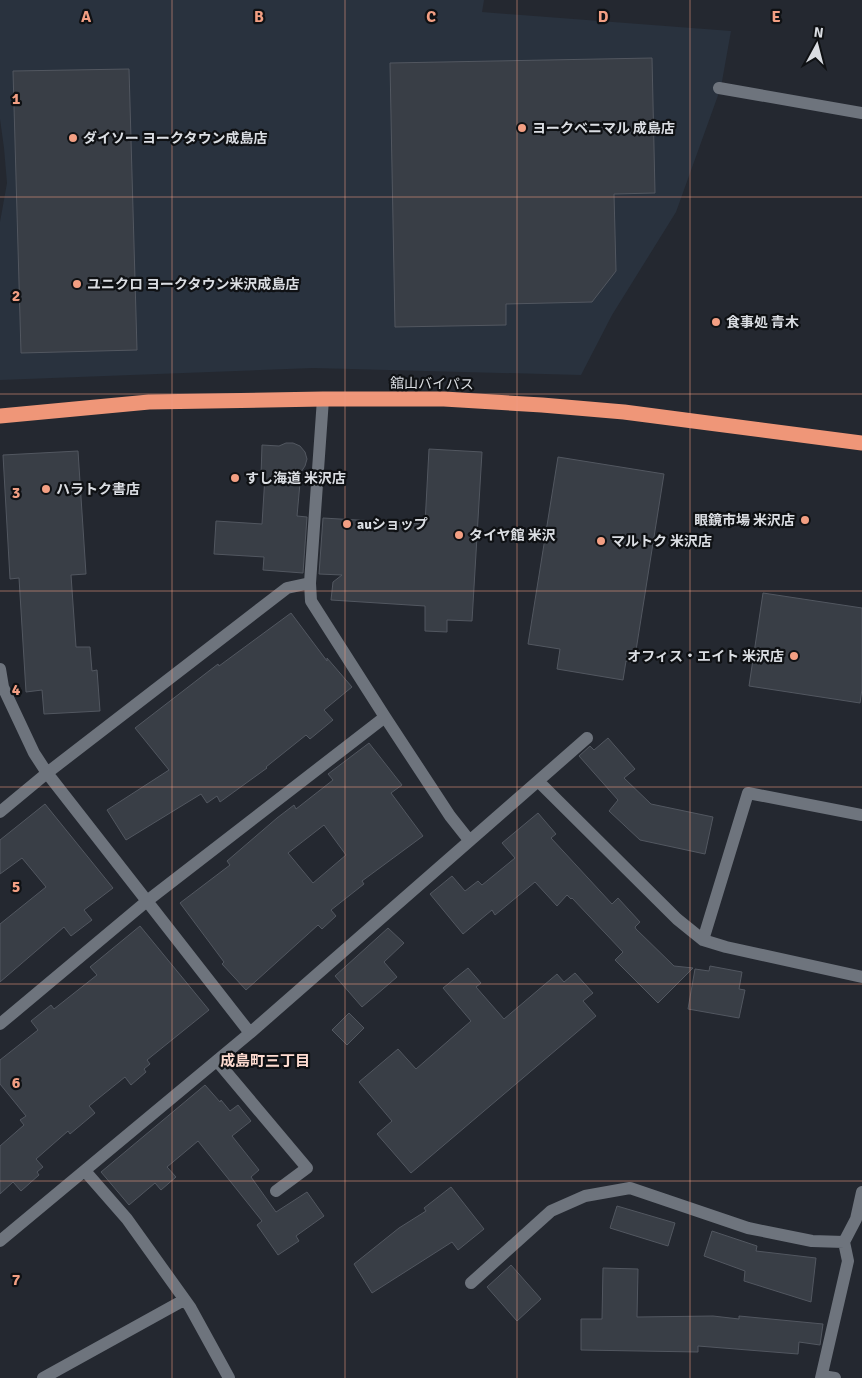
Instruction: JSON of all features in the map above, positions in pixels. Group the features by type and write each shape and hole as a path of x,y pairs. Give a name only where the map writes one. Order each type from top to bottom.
{"highway":[{"name":"舘山バイパス","path":"0,416 149,402 323,399 444,400 542,405 633,413 862,443"}],"street":[{"path":"719,88 862,113"},
{"path":"323,399 310,583 311,601 450,816 469,840"},
{"path":"0,812 47,773 287,588 310,583"},
{"path":"0,669 3,688 34,753 47,773 250,1033"},
{"path":"0,1024 147,901 385,717"},
{"path":"3,1234 85,1171 250,1033 587,738"},
{"path":"538,781 677,919 703,940 726,947 862,977"},
{"path":"703,940 748,793 862,815"},
{"path":"216,1061 307,1168 276,1191"},
{"path":"85,1171 127,1220 184,1300 229,1378"},
{"path":"471,1283 551,1211 585,1196 630,1188 748,1228 812,1241 844,1242"},
{"path":"835,1378 821,1377 848,1261 844,1242 856,1219 862,1192"},
{"path":"43,1378 184,1300"}],"shaded area":[{"path":"0,0 484,0 482,12 731,31 721,87 676,212 612,315 581,375 313,368 0,380 0,222 7,183 0,119"}],"building":[{"name":"ヨークベニマル 成島店","path":"652,58 655,193 614,194 616,271 592,302 506,304 506,325 395,327 390,63"},
{"path":"129,69 137,350 21,353 13,71"},
{"path":"286,443 300,446 305,452 307,459 301,472 297,516 307,517 303,573 263,570 264,557 214,554 216,521 262,524 265,476 261,476 262,445 279,446"},
{"path":"429,449 482,452 472,621 447,620 447,632 425,631 425,606 331,600 333,582 342,575 319,574 323,518 425,524"},
{"path":"78,451 86,574 71,575 76,647 90,647 92,671 97,670 100,711 44,714 42,690 26,692 19,578 10,579 3,455"},
{"path":"558,457 664,474 634,663 626,661 623,680 557,669 560,649 528,644"},
{"path":"763,593 862,608 862,689 860,703 749,686"},
{"path":"291,613 327,661 327,658 352,687 324,710 333,720 310,739 306,735 267,768 220,802 217,796 207,803 201,794 126,840 107,810 169,770 135,728 218,664 219,666"},
{"path":"608,738 635,769 624,778 651,804 713,817 705,854 640,840 609,811 618,800 579,756 590,746 594,750"},
{"path":"369,743 402,785 391,793 423,836 362,881 364,884 331,910 336,916 322,929 318,925 246,990 222,964 224,962 180,903 230,865 227,861 277,818 294,805 296,809 333,780 328,774","holes":["324,825 346,855 313,883 288,853"]},
{"path":"45,804 113,888 84,910 92,920 71,936 64,927 0,982 0,924 46,887 22,858 0,874 0,840"},
{"path":"538,813 556,834 551,838 612,904 618,898 640,922 635,927 636,929 674,966 693,968 658,1003 615,960 623,952 567,895 557,906 535,882 495,915 492,910 463,934 430,894 452,876 465,891 478,881 482,885 515,858 502,843"},
{"path":"140,926 209,1010 147,1060 150,1064 144,1069 146,1072 131,1085 125,1077 89,1106 95,1113 70,1134 68,1131 36,1159 43,1167 37,1172 39,1175 21,1191 13,1182 0,1194 0,1146 24,1125 20,1120 26,1116 0,1084 0,1060 38,1030 31,1021 51,1005 54,1009 97,975 90,967"},
{"path":"388,928 404,943 384,962 397,977 362,1007 335,976"},
{"path":"710,966 742,972 739,989 745,990 739,1018 688,1009 695,969 709,971"},
{"path":"468,968 481,983 476,987 504,1019 557,974 564,982 575,973 593,993 583,1001 596,1016 411,1173 377,1134 392,1121 359,1082 398,1049 416,1069 471,1021 443,988"},
{"path":"349,1013 364,1028 347,1045 332,1030"},
{"path":"205,1085 230,1111 238,1105 251,1121 232,1136 259,1170 251,1177 276,1212 307,1192 324,1216 296,1236 299,1241 278,1255 257,1225 262,1221 198,1141 167,1167 176,1177 161,1190 155,1183 129,1205 101,1172"},
{"path":"451,1187 484,1229 458,1250 452,1242 372,1293 354,1264 399,1228 426,1211 424,1208"},
{"path":"617,1206 675,1223 668,1246 610,1228"},
{"path":"712,1231 757,1246 756,1251 816,1258 811,1302 744,1281 745,1271 704,1256"},
{"path":"511,1265 541,1299 517,1321 487,1287"},
{"path":"603,1268 638,1269 637,1317 713,1316 739,1319 739,1316 823,1324 820,1345 799,1342 798,1354 698,1346 698,1352 581,1350 581,1319 602,1319"}],"place":[{"name":"ヨークベニマル 成島店","path":"522,128"},
{"name":"ダイソー ヨークタウン成島店","path":"73,138"},
{"name":"ユニクロ ヨークタウン米沢成島店","path":"77,284"},
{"name":"食事処 青木","path":"716,322"},
{"name":"すし海道 米沢店","path":"235,478"},
{"name":"ハラトク書店","path":"46,489"},
{"name":"眼鏡市場 米沢店","path":"805,520"},
{"name":"auショップ","path":"347,524"},
{"name":"タイヤ館 米沢","path":"459,535"},
{"name":"マルトク 米沢店","path":"601,541"},
{"name":"オフィス・エイト 米沢店","path":"794,656"}],"district":[{"name":"成島町三丁目","path":"265,1061"}]}
